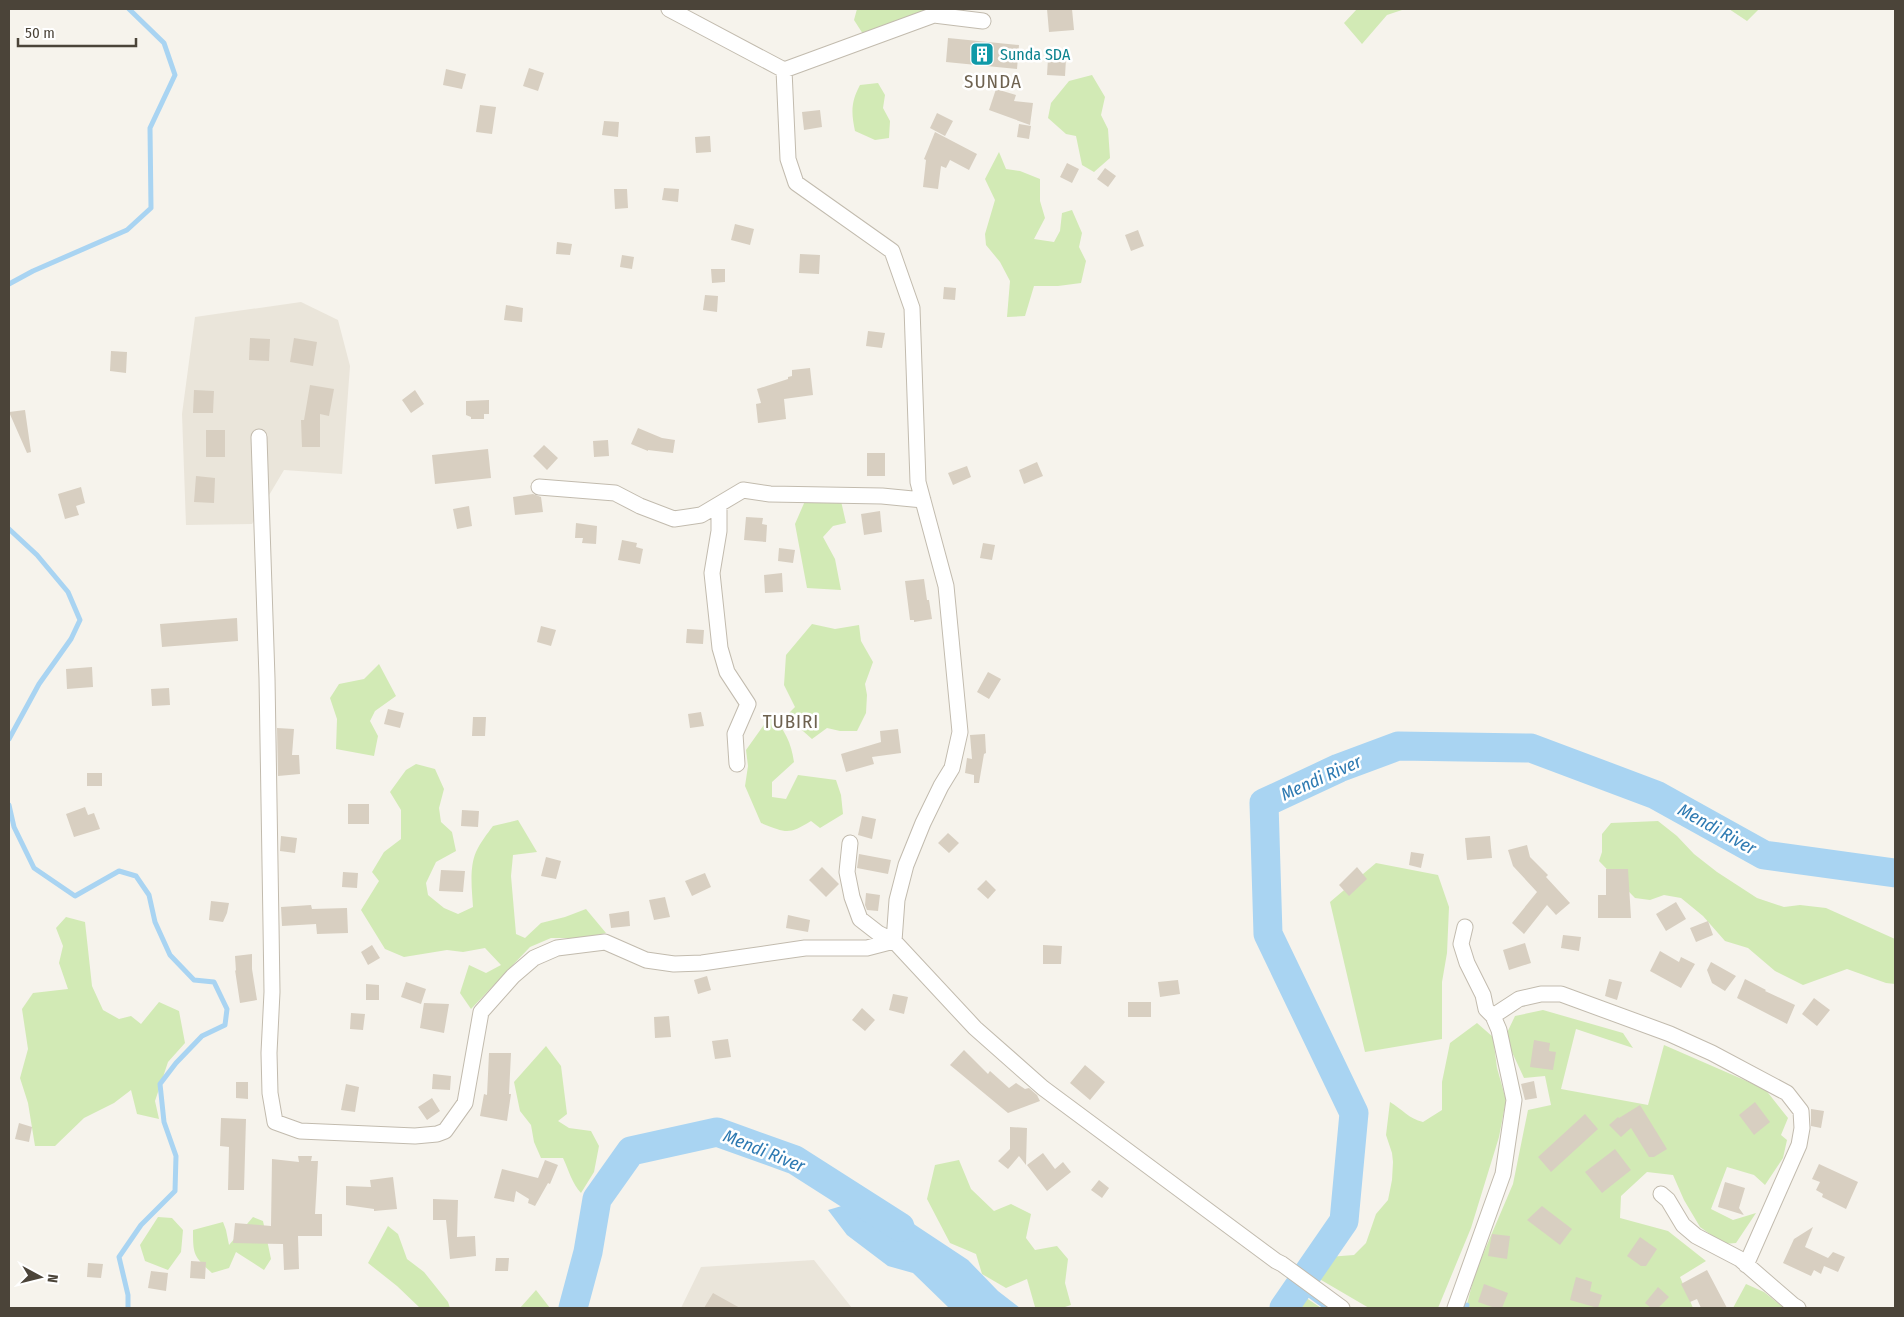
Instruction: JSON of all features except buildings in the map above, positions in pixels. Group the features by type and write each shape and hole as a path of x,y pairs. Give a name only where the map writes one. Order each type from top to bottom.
{"street":[{"path":"669,9 784,70 934,15 983,21"},
{"path":"784,70 788,159 796,183 892,251 912,308 918,482 946,586 960,732 952,768 923,823 906,865 897,900 894,941"},
{"path":"259,437 267,678 272,926 272,992 269,1053 270,1093 275,1122 300,1131 415,1136 437,1134 446,1131 465,1102 481,1012 513,976 534,958 557,948 605,942 646,960 674,964 702,963 805,948 867,948 894,941"},
{"path":"539,487 615,493 640,506 674,519 701,515 743,490 770,494 882,496 923,500"},
{"path":"719,505 720,531 712,573 720,648 727,672 748,704 735,734 737,764"},
{"path":"850,843 847,872 852,897 860,919 878,933 894,941 975,1028 1043,1088 1234,1232 1342,1308"},
{"path":"1455,1308 1503,1174 1514,1100 1499,1030 1493,1016 1486,1009 1483,995 1467,963 1462,944 1465,927"},
{"path":"1493,1016 1520,999 1542,994 1561,994 1588,1002 1670,1034 1720,1057 1787,1093 1801,1111 1802,1128 1798,1145 1746,1265"},
{"path":"1661,1194 1668,1200 1683,1225 1696,1236 1734,1254 1798,1308"}],"shaded area":[{"path":"301,302 338,320 350,366 342,474 284,470 252,524 186,525 182,414 195,317"},
{"path":"814,1260 852,1308 681,1308 701,1267"}],"green space":[{"path":"857,9 941,9 863,34 854,20"},
{"path":"1357,9 1405,9 1387,15 1362,44 1344,23"},
{"path":"1729,9 1759,9 1747,21"},
{"path":"1092,75 1105,97 1101,115 1108,129 1110,158 1094,172 1082,165 1076,136 1066,134 1048,118 1051,103 1069,81"},
{"path":"878,83 885,95 883,108 890,121 889,138 875,140 855,131 853,107 860,85"},
{"path":"999,152 1006,169 1020,171 1040,179 1040,201 1045,218 1034,239 1054,242 1060,231 1062,213 1072,210 1082,233 1079,247 1086,261 1081,283 1058,286 1034,286 1025,316 1007,317 1010,281 1000,262 986,245 985,234 995,200 985,179"},
{"path":"805,501 841,501 846,523 833,526 823,537 835,559 841,590 807,588 795,524"},
{"path":"812,624 835,629 859,625 861,641 873,662 865,684 867,695 866,713 857,731 840,731 827,728 812,739 786,716 795,707 784,685 786,655"},
{"path":"379,664 396,696 375,711 370,721 378,736 374,756 336,749 337,719 330,698 339,684 364,679"},
{"path":"771,715 787,737 794,762 772,782 772,797 786,799 798,775 836,780 841,795 843,814 820,828 811,821 797,829 787,831 761,823 745,786 748,766 746,750"},
{"path":"416,764 435,769 444,789 439,808 441,822 452,832 456,851 436,862 426,883 428,895 444,908 458,914 473,907 472,872 474,858 478,849 493,826 518,820 537,852 513,855 511,876 516,934 525,938 541,923 586,909 606,933 583,938 551,938 530,947 471,1009 460,993 469,965 486,973 501,965 485,948 463,952 447,950 404,957 385,949 361,910 379,881 372,872 384,852 401,839 401,810 390,792 406,770"},
{"path":"1658,821 1717,872 1757,898 1784,907 1800,905 1826,908 1895,939 1895,984 1886,983 1847,969 1803,985 1775,971 1748,948 1725,941 1703,916 1681,898 1664,895 1650,900 1635,898 1599,861 1602,852 1602,834 1611,823"},
{"path":"1376,863 1438,875 1449,907 1447,953 1442,982 1442,1039 1365,1052 1330,902"},
{"path":"66,917 85,922 92,986 103,1010 119,1019 131,1016 141,1024 159,1002 179,1011 185,1043 168,1062 155,1101 159,1119 137,1114 131,1090 114,1103 84,1118 55,1146 35,1146 28,1103 20,1078 28,1049 22,1009 33,993 68,989 59,963 63,946 56,928"},
{"path":"1543,1010 1623,1033 1633,1048 1576,1029 1561,1089 1648,1105 1664,1045 1765,1089 1788,1118 1781,1135 1787,1140 1783,1158 1765,1185 1754,1175 1727,1167 1711,1209 1733,1220 1756,1213 1736,1243 1724,1244 1700,1227 1684,1200 1673,1175 1647,1172 1621,1196 1620,1218 1668,1231 1706,1261 1680,1277 1693,1308 1466,1308 1475,1273 1513,1184 1528,1110 1551,1105 1545,1076 1524,1078 1505,1037 1515,1016"},
{"path":"1477,1023 1493,1037 1497,1068 1506,1100 1499,1137 1471,1228 1438,1308 1369,1308 1316,1277 1310,1262 1328,1257 1354,1255 1366,1243 1376,1214 1388,1200 1392,1180 1392,1153 1386,1135 1390,1102 1418,1121 1423,1122 1442,1110 1442,1082 1450,1043"},
{"path":"546,1046 561,1066 567,1114 558,1121 569,1128 591,1131 599,1146 594,1172 581,1193 573,1181 563,1158 541,1158 534,1142 531,1125 520,1111 514,1082"},
{"path":"959,1160 971,1189 994,1211 1011,1204 1031,1214 1026,1238 1035,1250 1057,1246 1068,1259 1065,1283 1071,1305 1062,1308 1035,1307 1027,1279 1006,1288 982,1274 976,1254 950,1243 927,1199 935,1165"},
{"path":"158,1217 172,1218 183,1230 181,1252 168,1270 145,1261 140,1245"},
{"path":"253,1217 263,1221 271,1259 264,1270 236,1252 229,1268 212,1273 201,1263 194,1251 193,1230 223,1222 229,1245"},
{"path":"388,1226 398,1234 407,1259 424,1272 448,1302 450,1308 420,1308 397,1286 368,1263"},
{"path":"1746,1284 1764,1292 1784,1308 1733,1308"},
{"path":"536,1290 550,1308 520,1308"},
{"path":"1299,1293 1321,1308 1291,1308"}],"water":[{"path":"845,1205 891,1209 968,1260 998,1291 1020,1308 949,1308 913,1273 888,1266 847,1235 828,1210"}],"waterway":[{"path":"9,284 33,271 127,230 151,208 150,128 175,75 164,43 129,9"},
{"path":"9,529 37,555 68,592 80,620 71,639 39,684 9,739"},
{"name":"Mendi River","path":"1284,1308 1344,1221 1354,1113 1268,934 1264,803 1339,768 1398,746 1531,748 1656,795 1764,855 1895,873"},
{"path":"9,805 14,827 34,868 75,896 119,871 136,876 149,895 155,922 170,955 194,980 214,982 227,1009 225,1025 202,1036 176,1063 160,1084 164,1122 176,1156 175,1191 141,1225 119,1257 128,1295 128,1308"},
{"name":"Mendi River","path":"573,1308 588,1252 597,1199 631,1151 717,1132 795,1160 900,1227"},
{"path":"1298,1287 1327,1308"}],"place":[{"name":"Sunda SDA","path":"982,54"}],"district":[{"name":"SUNDA","path":"993,81"},
{"name":"TUBIRI","path":"791,721"}]}
